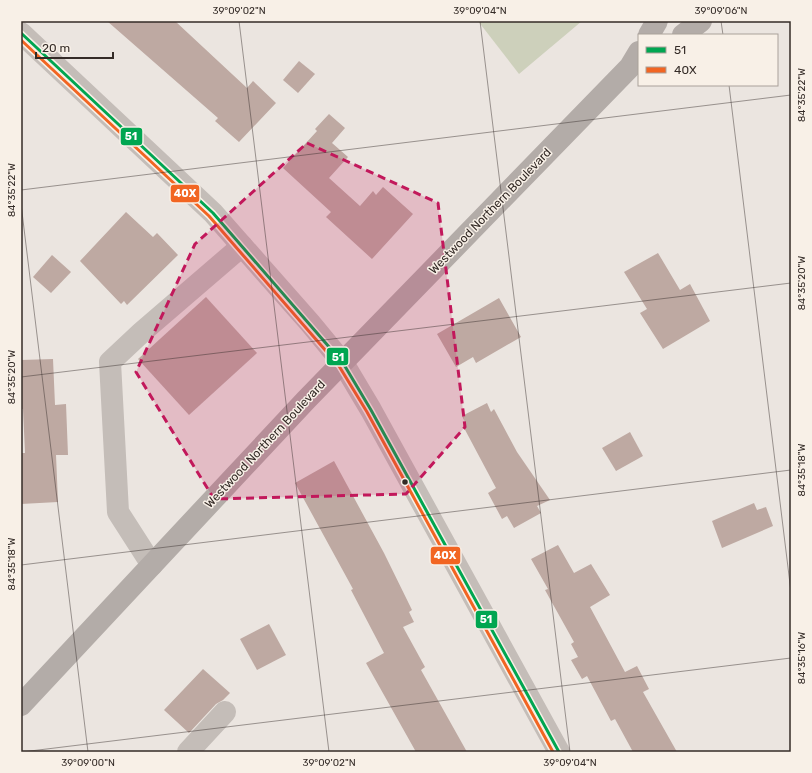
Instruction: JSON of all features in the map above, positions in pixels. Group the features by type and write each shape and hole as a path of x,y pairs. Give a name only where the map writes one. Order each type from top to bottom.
{"main road":[{"path":"650,34 657,21"},
{"path":"684,34 701,21"},
{"name":"Westwood Northern Boulevard","path":"21,705 306,400 636,60"}],"street":[{"path":"21,33 213,214 280,286 343,363 378,424 556,750"},
{"path":"152,565 118,512 110,362 142,332 242,246"},
{"path":"188,752 225,712"}],"highlighted area":[{"path":"307,143 438,203 465,427 406,494 214,499 136,372 195,244"}],"green space":[{"path":"478,21 582,21 519,74"}],"building":[{"path":"107,21 175,21 247,88 253,81 276,103 239,142 215,121 218,118"},
{"path":"299,61 315,74 298,93 283,80"},
{"path":"329,114 345,128 332,143 348,157 329,178 360,206 373,191 376,195 383,187 413,214 372,259 326,217 331,212 283,168 317,131 315,129"},
{"path":"126,212 153,237 157,233 178,255 127,305 124,301 121,304 80,261"},
{"path":"658,253 680,290 690,284 710,321 663,349 640,313 647,309 624,272"},
{"path":"52,255 71,272 51,293 33,277"},
{"path":"206,297 257,353 189,415 138,359"},
{"path":"499,298 521,337 476,363 473,357 456,367 437,334"},
{"path":"53,359 55,405 66,404 68,455 56,455 58,502 21,504 21,453 25,453 23,409 21,409 21,360"},
{"path":"487,403 491,412 494,409 517,452 550,500 537,506 541,513 514,528 507,516 502,519 488,493 496,488 463,426 466,424 462,416"},
{"path":"630,432 643,456 616,471 602,448"},
{"path":"334,461 384,553 412,610 409,612 414,622 403,627 425,667 421,670 467,752 416,752 366,663 384,653 351,590 353,589 295,483"},
{"path":"754,503 757,510 766,507 773,526 722,548 712,521"},
{"path":"558,545 574,573 591,564 610,595 590,607 625,672 637,666 649,689 643,692 677,752 633,752 615,719 611,721 587,676 582,679 571,660 578,657 571,644 574,642 545,590 548,589 531,559"},
{"path":"269,624 286,655 257,670 240,639"},
{"path":"203,669 230,693 216,704 189,733 164,710"}],"transit line":[{"name":"51","path":"21,33 213,213 343,363 371,410 559,752"},
{"name":"40X","path":"21,40 209,216 339,366 367,412 553,752"}]}
